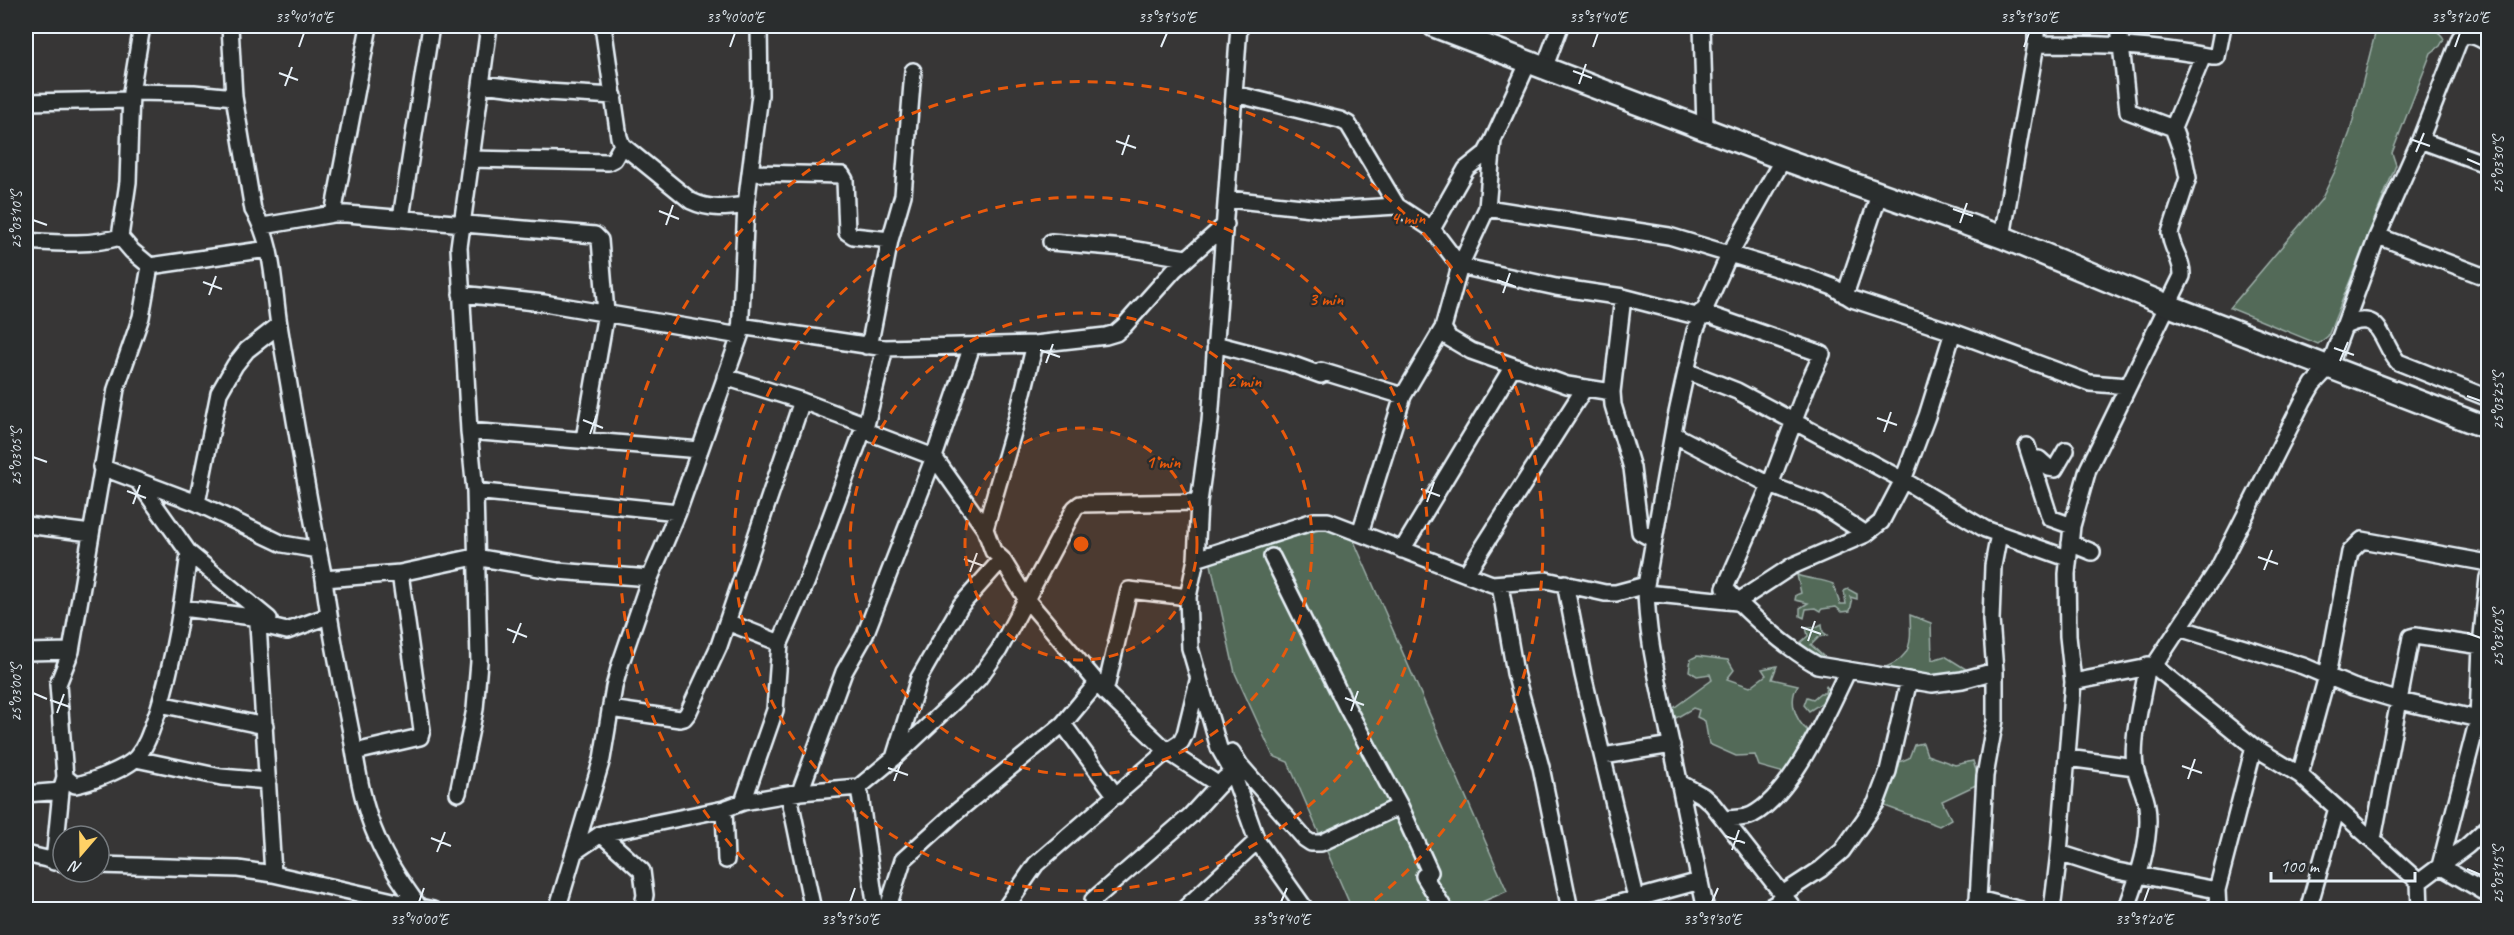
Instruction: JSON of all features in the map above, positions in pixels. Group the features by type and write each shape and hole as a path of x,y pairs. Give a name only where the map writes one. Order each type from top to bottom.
{"highway":[{"path":"1434,26 1783,159 2002,237 2167,305 2488,428"}],"street":[{"path":"142,26 130,96 128,182 120,237 150,266 268,249"},
{"path":"230,26 234,97 253,210 263,226 268,249 279,325 324,579 328,616 354,752 369,818 377,839 392,867 417,904"},
{"path":"333,214 369,26"},
{"path":"401,218 431,26"},
{"path":"458,793 475,709 479,662 475,491 461,294 461,223 489,26"},
{"path":"603,26 622,145 691,201 704,208 716,209 746,205"},
{"path":"557,909 602,759 620,664 650,578 678,512 740,331 746,205 760,95 759,26"},
{"path":"1239,26 1210,422 1199,502 1196,559 1188,597 1190,648 1216,739 1232,771 1257,841 1300,907"},
{"path":"1432,229 1466,169 1486,153 1560,26"},
{"path":"1702,26 1705,128"},
{"path":"2002,237 2036,44 2036,26"},
{"path":"2119,26 2128,111 2173,128"},
{"path":"2036,44 2120,44 2167,48 2217,57 2223,26"},
{"path":"2126,909 2139,876 2148,818 2144,792 2134,767 2135,745 2151,666 2218,569 2303,400 2313,384 2329,367 2378,236 2420,140 2460,38 2466,35 2473,36 2488,43"},
{"path":"2052,909 2060,853 2073,682 2068,636 2068,551 2072,526 2088,469 2182,276 2182,268 2170,240 2170,234 2188,178 2184,158 2173,128 2203,56"},
{"path":"866,346 871,337 890,240 903,195 913,71"},
{"path":"482,84 547,92 614,96"},
{"path":"26,102 194,93 234,97"},
{"path":"1235,94 1340,120 1348,124 1397,206 1432,229 1460,266 1556,287 1623,297 1701,315 1822,354 1793,421 1770,485 1725,588 1737,602 1803,656 1817,664 1932,684 1945,684 1995,670"},
{"path":"2420,140 2488,165"},
{"path":"1360,533 1403,396 1443,328 1460,266 1487,208 1493,141"},
{"path":"471,159 608,162 614,159 622,145"},
{"path":"1706,909 1689,837 1656,671 1646,589 1673,434 1701,315 1729,255 1783,159"},
{"path":"750,173 842,175 845,180 847,232 853,236 890,240"},
{"path":"1845,295 1880,192"},
{"path":"1228,199 1330,210 1397,206"},
{"path":"1487,208 1660,234 1806,277 1833,287 1845,295 2090,383 2128,386"},
{"path":"263,226 333,214 595,235 600,240 606,314 584,439"},
{"path":"461,294 885,348 1035,344 1116,333 1186,258 1226,224"},
{"path":"2378,236 2488,278"},
{"path":"26,241 70,244 106,241 120,237"},
{"path":"1052,242 1125,248 1186,258"},
{"path":"61,824 63,784 58,684 71,651 116,389 141,317 150,266"},
{"path":"1623,297 1612,392 1613,405 1632,468 1640,532 1654,540"},
{"path":"2343,327 2363,320 2371,323 2383,332 2398,362 2488,398"},
{"path":"196,503 219,393 235,364 247,350 279,325"},
{"path":"1443,328 1449,338 1458,345 1513,366 1584,389 1612,392"},
{"path":"1196,559 1314,521 1328,521 1483,582 1500,585 1546,580 1605,593 1646,589 1737,602 1792,566 1866,534 1881,522 1903,480 1927,416 1953,332"},
{"path":"984,529 1014,429 1035,344"},
{"path":"1215,344 1288,363 1321,375 1321,371 1403,396"},
{"path":"813,909 795,793 844,672 864,635 934,457 972,346"},
{"path":"743,802 775,710 780,643 815,560 865,427 885,348"},
{"path":"1402,550 1513,366"},
{"path":"1686,371 1737,391 1903,480 1985,529 2068,551 2092,552"},
{"path":"725,377 802,401 934,457 984,529 989,546 1002,559 1027,600 1102,687 1167,751 1219,785"},
{"path":"1466,574 1584,389"},
{"path":"610,709 684,718 714,658 802,401"},
{"path":"469,431 700,450"},
{"path":"1673,434 1770,485 1820,504 1866,534"},
{"path":"2027,446 2050,518 2072,526"},
{"path":"2033,465 2035,460 2039,459 2049,468 2055,469 2066,450"},
{"path":"101,467 140,484 196,503 283,544 318,550"},
{"path":"140,484 189,553 264,622 265,726 273,874"},
{"path":"475,491 678,512"},
{"path":"576,851 600,835 724,809 743,802 795,793 859,787 894,758 978,679 999,650 1070,517 1080,504 1199,502"},
{"path":"26,525 91,533"},
{"path":"1999,534 1990,620 1995,670 1995,720 1985,776 1976,904 2021,909"},
{"path":"2300,776 2327,676 2350,552 2362,540 2488,563"},
{"path":"26,794 63,784 83,784 136,759 150,735 160,704 182,608 189,553"},
{"path":"1272,556 1346,706 1400,806 1431,872 1424,876 1445,909"},
{"path":"324,579 400,573 475,557 557,571 650,578"},
{"path":"894,758 919,678 961,605 1002,559"},
{"path":"354,752 420,737 422,730 400,573"},
{"path":"2440,866 2482,713 2488,577"},
{"path":"1565,583 1583,675 1638,904"},
{"path":"1500,585 1512,661 1541,766 1570,909"},
{"path":"887,909 903,860 955,813 1063,724 1102,687 1130,590 1188,597"},
{"path":"182,608 264,622 287,631 328,616"},
{"path":"727,622 780,643"},
{"path":"2179,628 2303,666 2400,701 2482,713"},
{"path":"2373,839 2411,637 2485,646"},
{"path":"26,652 71,651"},
{"path":"2073,682 2151,666 2254,747 2300,776 2373,839 2419,882 2420,909"},
{"path":"1725,819 1748,817 1755,814 1782,789 1818,730 1848,670"},
{"path":"1004,909 1036,864 1167,751 1176,747 1185,734 1199,678"},
{"path":"1764,909 1777,903 1781,895 1821,869 1842,851 1876,803 1888,771 1909,680"},
{"path":"160,704 265,726"},
{"path":"1063,724 1116,796"},
{"path":"1216,739 1228,746 1240,765 1311,843 1321,843 1400,806"},
{"path":"1603,756 1672,745"},
{"path":"2218,909 2217,890 2254,747"},
{"path":"2067,758 2134,767"},
{"path":"136,759 221,777 268,781"},
{"path":"1093,900 1190,816 1232,771"},
{"path":"1680,783 1703,796 1725,819 1781,895 1795,909"},
{"path":"859,787 876,909"},
{"path":"2308,909 2337,808"},
{"path":"724,809 726,860"},
{"path":"581,824 600,835 642,871 645,895 642,909"},
{"path":"2419,882 2488,827"},
{"path":"1183,909 1257,841"},
{"path":"2060,853 2112,870 2217,890"},
{"path":"26,854 51,860"},
{"path":"111,865 238,869 273,874 433,909"},
{"path":"2440,866 2488,894"},
{"path":"1594,909 1638,904 1700,881"}],"green space":[{"path":"2404,24 2423,26 2432,28 2444,39 2440,46 2431,53 2392,153 2396,165 2328,336 2318,344 2230,308 2321,200 2350,132 2377,26"},
{"path":"1340,528 1350,532 1507,891 1466,909 1352,909 1288,762 1273,756 1235,673 1210,560 1323,529"},
{"path":"1797,575 1833,584 1840,604 1846,604 1844,591 1848,589 1857,594 1857,599 1850,597 1852,602 1850,611 1842,612 1836,607 1820,611 1815,608 1806,609 1804,618 1800,616 1800,608 1808,603 1795,600 1796,595 1801,593"},
{"path":"1910,615 1931,623 1932,660 1945,656 1969,671 1952,679 1917,675 1908,671 1882,674 1886,667 1895,663 1906,653 1910,640"},
{"path":"1822,624 1823,632 1827,635 1819,637 1811,645 1823,656 1817,661 1803,650 1801,642 1808,636 1806,627 1816,627"},
{"path":"1697,656 1728,660 1734,670 1727,679 1750,687 1766,675 1762,669 1777,666 1772,679 1798,685 1793,703 1794,710 1808,731 1788,774 1759,766 1755,755 1736,756 1709,744 1705,721 1697,717 1699,710 1693,708 1676,718 1671,710 1712,680 1710,674 1697,676 1689,671 1691,659"},
{"path":"1826,686 1830,691 1826,703 1823,702 1809,711 1804,705 1807,697 1813,699 1820,693 1825,693"},
{"path":"1923,743 1927,755 1955,765 1973,761 1980,783 1942,801 1951,819 1939,826 1885,806 1897,763 1909,758 1914,745"}]}
